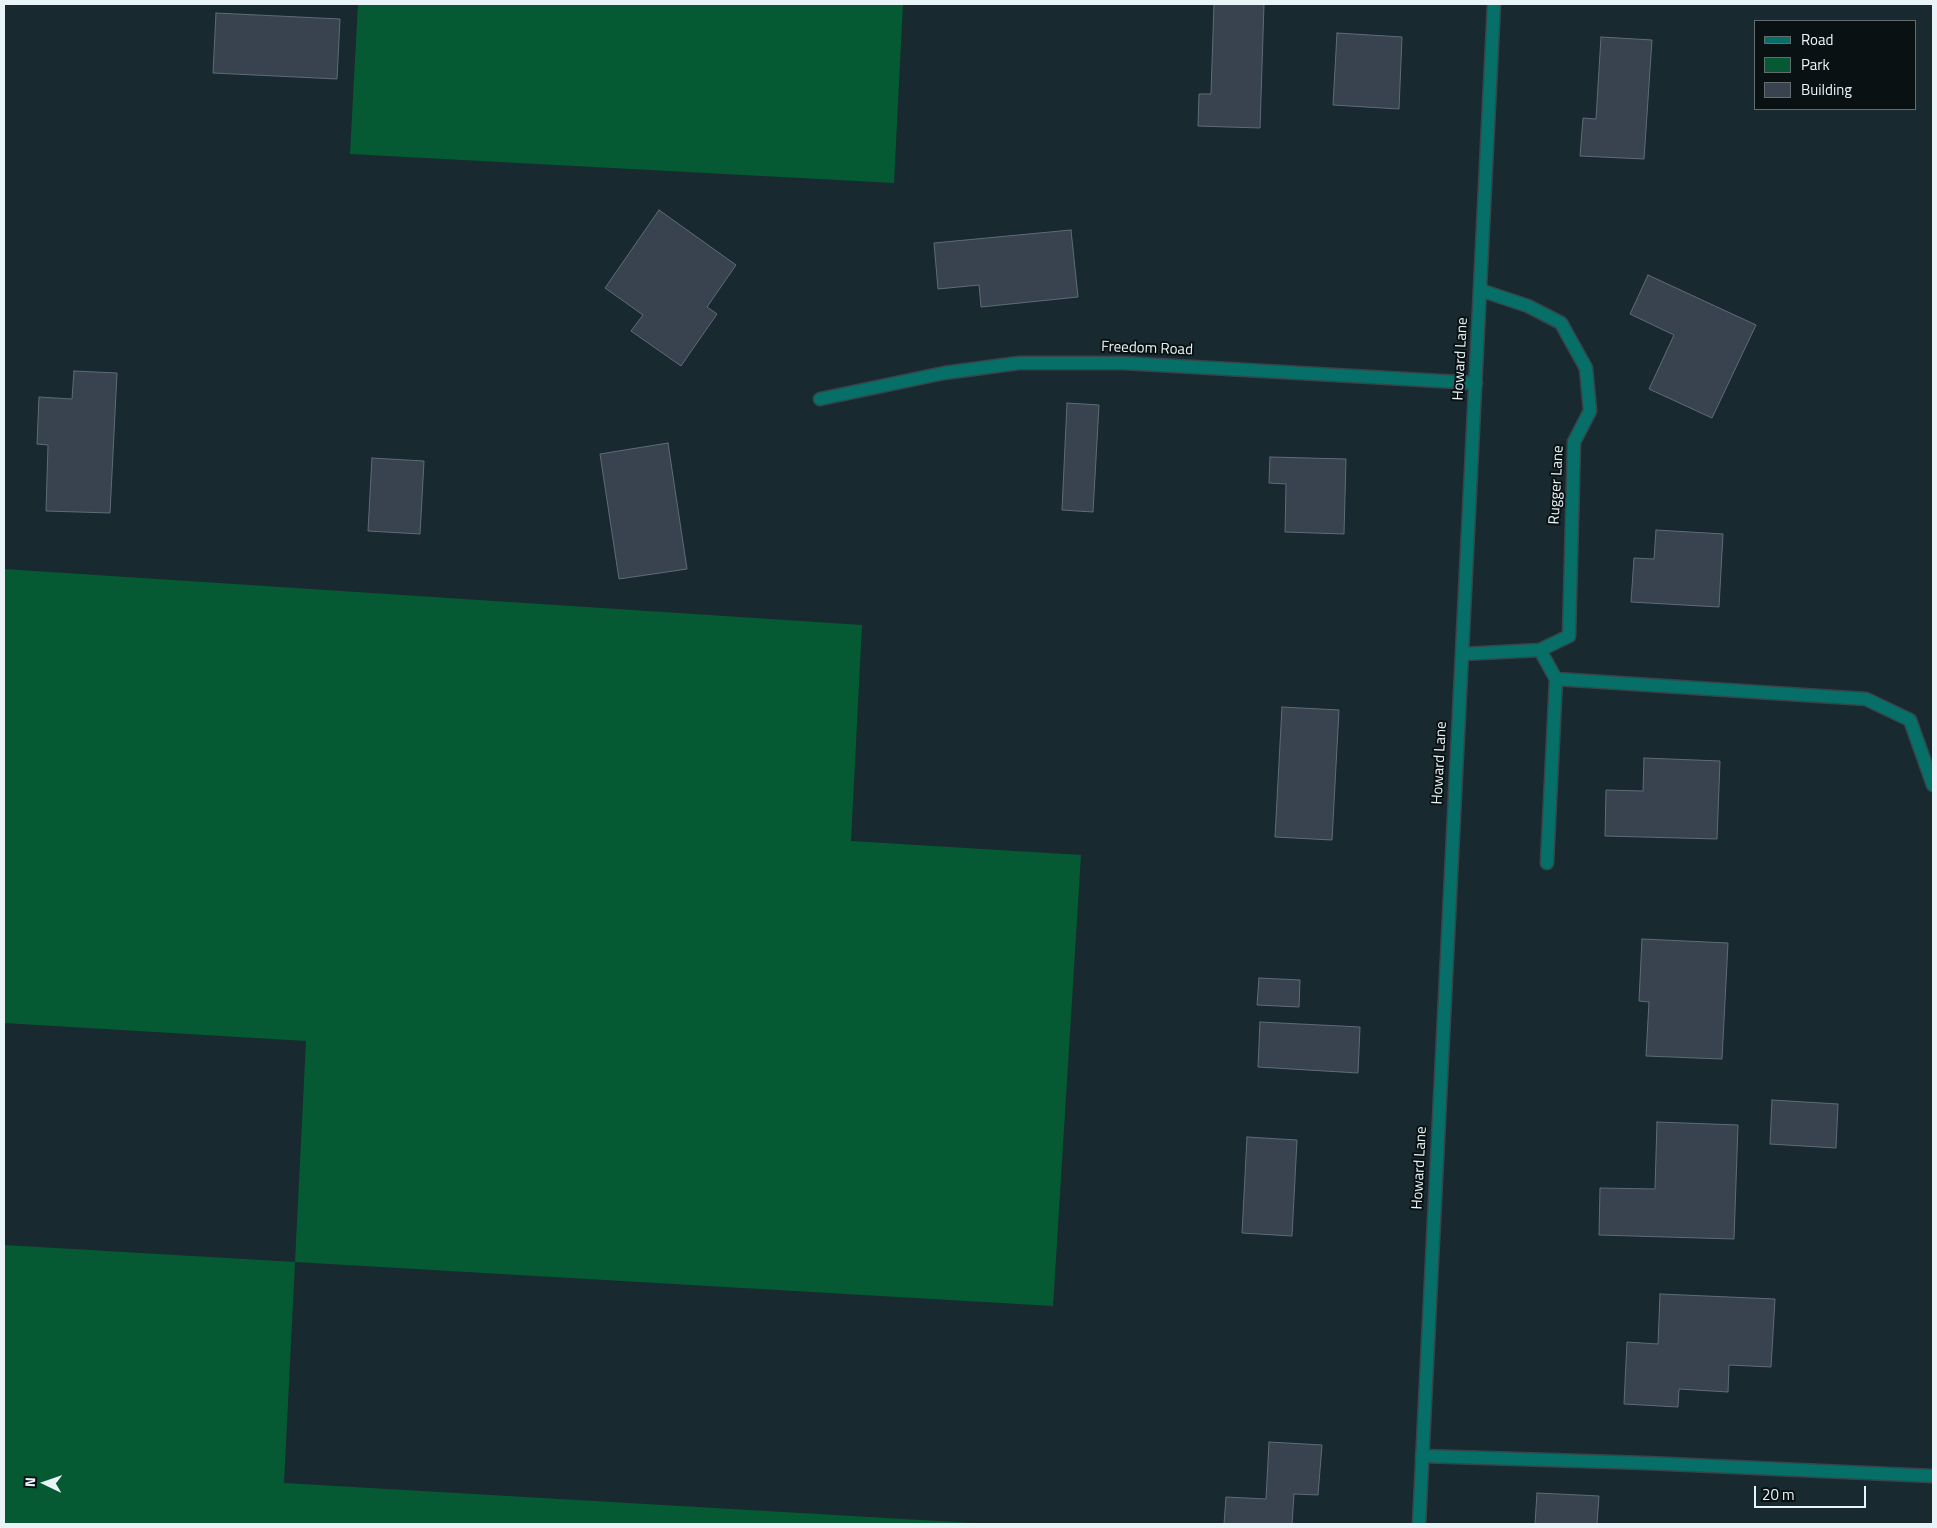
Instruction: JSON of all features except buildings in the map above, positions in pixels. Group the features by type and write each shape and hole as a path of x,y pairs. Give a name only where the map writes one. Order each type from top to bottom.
{"street":[{"name":"Howard Lane","path":"1419,1524 1494,4"},
{"name":"Rugger Lane","path":"1462,654 1540,650 1569,636 1574,442 1590,411 1586,368 1561,323 1528,306 1480,290"},
{"name":"Freedom Road","path":"820,399 944,373 1019,363 1124,363 1476,383"},
{"path":"1540,650 1556,679 1547,863"},
{"path":"1556,679 1866,698 1910,720 1933,785"},
{"path":"1422,1456 1646,1463 1933,1476"}],"green space":[{"path":"358,4 903,4 894,183 350,154"},
{"path":"4,569 862,625 851,841 1081,855 1053,1306 295,1262 306,1041 4,1023"},
{"path":"4,1245 295,1262 284,1483 990,1524 4,1524"}]}
